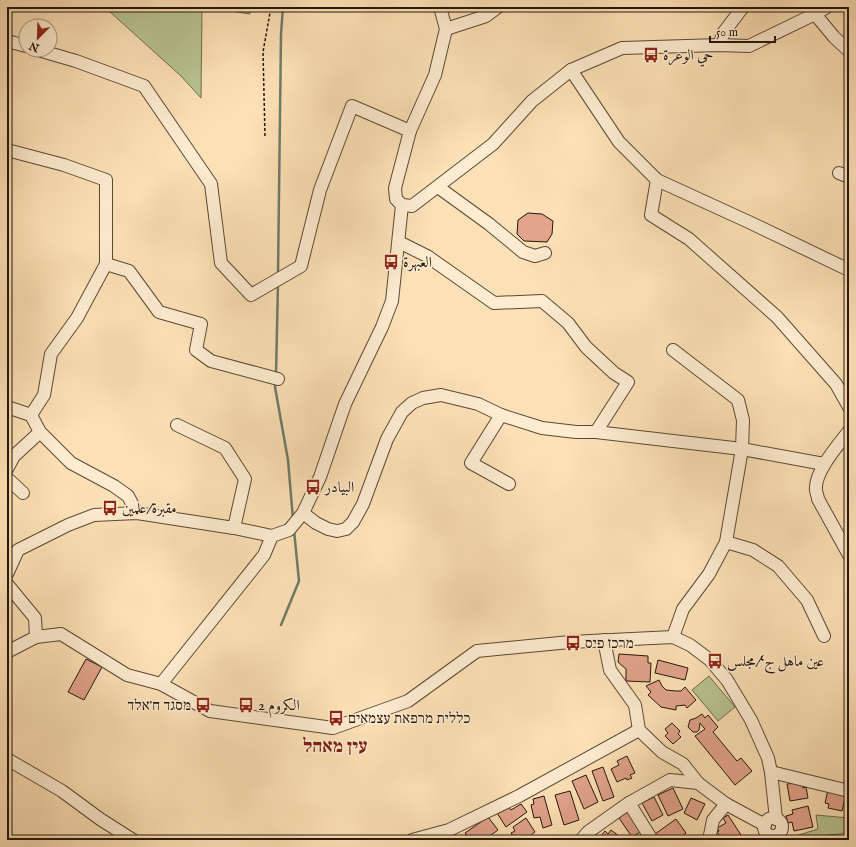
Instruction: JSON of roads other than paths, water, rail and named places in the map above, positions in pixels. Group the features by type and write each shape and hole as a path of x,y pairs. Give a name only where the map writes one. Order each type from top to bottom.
{"street":[{"path":"440,7 446,29 436,75 410,131 395,188 396,199 402,205 412,206 493,144 532,100 571,70 622,48 719,45 749,46 827,7"},
{"path":"446,29 486,16 498,7"},
{"path":"719,45 724,32 743,7"},
{"path":"815,14 834,37 849,51"},
{"path":"7,41 18,44"},
{"path":"58,56 144,86 211,184 221,263 251,295 301,266 320,190 352,106 410,131"},
{"path":"571,70 619,142 657,180 752,223 849,270"},
{"path":"7,150 64,166 106,180 106,264 77,318 51,354 44,395 30,416"},
{"path":"657,180 651,215 689,239 777,317 836,384 849,407"},
{"path":"438,187 489,224 522,252 535,256 545,253"},
{"path":"7,574 18,550 68,525 94,515 137,513 234,528 272,536 289,530 303,513 320,477 345,404 382,327 392,301 402,205"},
{"path":"399,242 427,256 494,303 542,301 568,323 586,347 614,373 628,382 596,432"},
{"path":"106,264 129,271 160,312 201,324 196,350 211,361 278,379"},
{"path":"673,350 738,400 743,420 742,449 726,542 709,574 683,609 673,637"},
{"path":"303,513 316,523 328,529 337,531 346,529 353,522 363,504 387,439 402,412 412,403 423,398 441,395 478,404 501,415 542,428 576,432 596,432 742,449 824,464"},
{"path":"7,407 30,416 40,432 71,463 114,486 128,496 137,513"},
{"path":"501,415 471,463 509,484"},
{"path":"177,425 224,448 245,479 234,528"},
{"path":"849,431 824,464 816,489 818,499 849,555"},
{"path":"7,469 14,456 40,432"},
{"path":"7,478 23,493"},
{"path":"161,684 264,555 272,536"},
{"path":"726,542 753,550 778,566 807,600 824,636"},
{"path":"7,584 35,618 36,637"},
{"path":"7,652 36,637 62,634 127,675 161,684 210,711 333,728 408,701 477,651 604,640 673,637 690,644 710,660 726,680 751,720 768,758 776,819"},
{"path":"604,640 610,670 635,705 639,730 662,752 684,764 698,783 726,804 765,825"},
{"path":"412,840 446,835 639,730"},
{"path":"7,759 62,791 100,819 133,840"},
{"path":"771,772 849,791"},
{"path":"581,840 588,832 629,803 670,780 698,783"},
{"path":"629,803 652,840"},
{"path":"709,840 713,820 726,804"},
{"path":"776,819 779,820 782,825 778,838 766,833 765,825 768,820 776,819"}],"waterway":[{"path":"278,274 281,34 283,7"},
{"path":"276,374 278,283"},
{"path":"276,381 275,387 288,460 293,519"},
{"path":"281,625 299,581 294,530"}],"place":[{"name":"حي الوعرة","path":"651,55"},
{"name":"العبهرة","path":"391,262"},
{"name":"البيادر","path":"313,487"},
{"name":"مقبرة/علمين","path":"110,508"},
{"name":"מרכז פיס","path":"573,643"},
{"name":"عين ماهل ج‘/مجلس","path":"715,661"},
{"name":"מסגד ח׳אלד","path":"203,705"},
{"name":"الكروم 2","path":"246,705"},
{"name":"כללית מרפאת עצמאים","path":"336,718"}],"district":[{"name":"עין מאהל","path":"335,745"}]}
